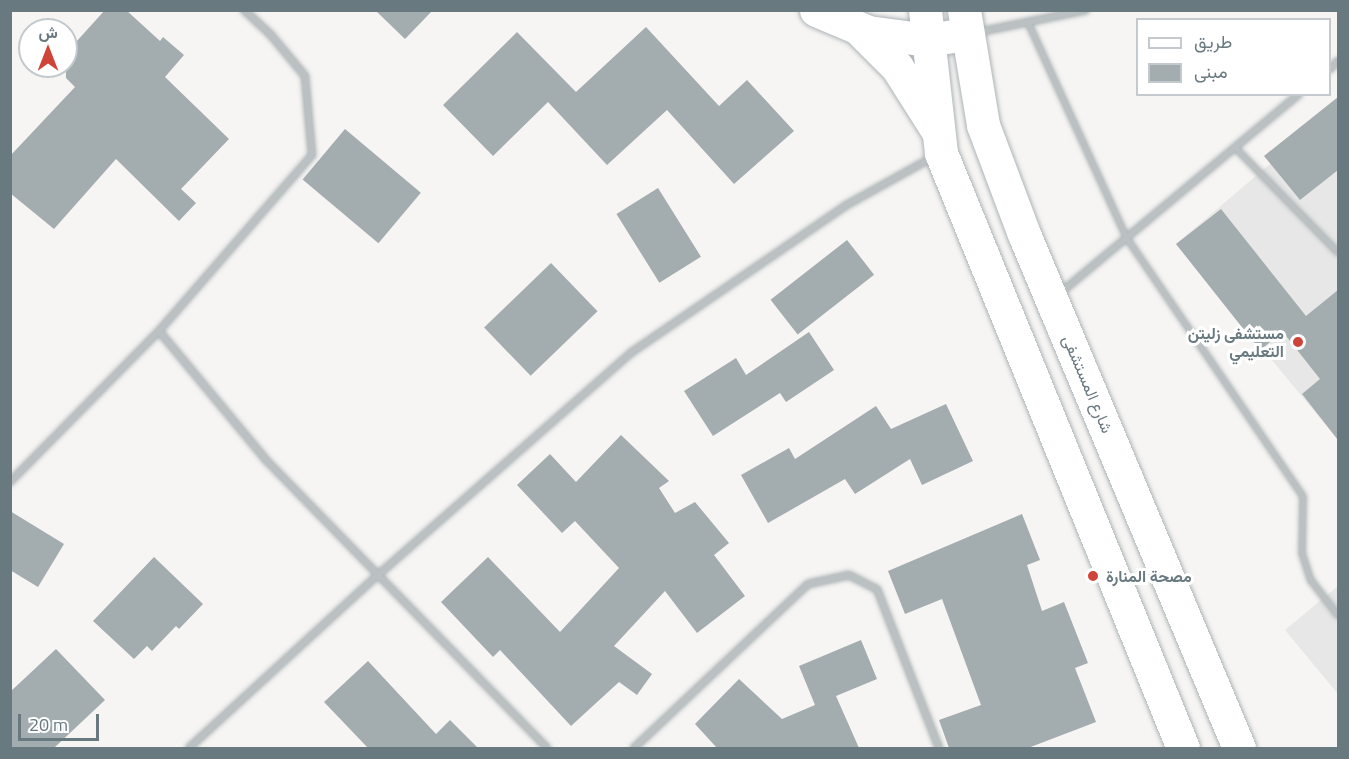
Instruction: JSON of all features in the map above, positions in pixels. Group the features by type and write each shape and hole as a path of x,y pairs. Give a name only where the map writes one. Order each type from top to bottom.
{"main road":[{"path":"816,10 858,28 897,67 939,141 1183,748"},
{"path":"858,28 927,18 965,22"},
{"path":"927,18 939,141"},
{"name":"شارع المستشفى","path":"965,22 983,125 1052,300 1239,748"}],"street":[{"path":"10,482 159,331 312,155 305,76 271,35 244,10"},
{"path":"965,22 1028,22 1086,10"},
{"path":"1052,300 1297,96"},
{"path":"189,748 378,575 632,352 939,141"},
{"path":"159,331 267,461 547,748"},
{"path":"634,748 808,584 849,575 877,589 939,748"}],"lane":[{"path":"1028,22 1127,237 1304,496 1302,553 1311,580 1338,615"},
{"path":"1235,147 1338,252"}],"shaded area":[{"name":"مستشفى زليتن التعليمي","path":"1338,106 1338,440 1176,244"},
{"path":"1338,586 1338,694 1285,630"}],"building":[{"path":"105,10 126,10 160,41 163,37 184,55 165,77 229,139 181,189 196,203 179,221 116,159 54,229 10,193 10,156 75,87 66,78 78,78 78,40"},
{"path":"375,10 433,10 405,39"},
{"path":"646,27 719,106 747,80 794,131 734,184 667,110 607,165 548,102 493,156 443,105 517,32 576,92"},
{"path":"1338,97 1338,170 1300,200 1264,156"},
{"path":"345,129 421,193 378,243 303,180"},
{"path":"658,188 701,257 659,283 616,214"},
{"path":"1221,209 1306,316 1338,290 1338,440 1302,394 1320,379 1283,332 1260,350 1176,244"},
{"path":"847,240 874,275 798,334 771,300"},
{"path":"551,263 598,311 531,376 484,328"},
{"path":"809,332 834,370 786,402 780,393 713,436 684,391 736,358 746,375"},
{"path":"946,404 973,461 922,485 910,459 855,494 845,479 768,523 741,475 789,448 795,459 876,406 891,429"},
{"path":"621,435 669,481 659,488 675,513 695,502 729,543 714,555 745,596 697,633 665,591 614,646 652,674 637,695 619,682 571,726 500,650 493,657 441,602 488,557 560,632 619,568 575,521 562,533 517,485 550,454 576,482"},
{"path":"10,511 64,544 38,587 10,570"},
{"path":"1022,514 1040,560 1027,565 1042,611 1064,602 1088,663 1075,668 1096,722 1028,748 949,748 939,720 981,705 942,599 905,614 888,571"},
{"path":"154,557 203,604 179,629 176,626 152,651 147,646 134,659 93,621"},
{"path":"861,640 877,679 836,696 859,748 717,748 695,724 739,679 782,719 815,705 799,666"},
{"path":"56,649 105,700 54,748 10,748 10,692"},
{"path":"368,661 436,734 450,720 478,748 368,748 324,702"}],"place":[{"name":"مستشفى زليتن التعليمي","path":"1298,342"},
{"name":"مصحة المنارة","path":"1093,576"}]}
